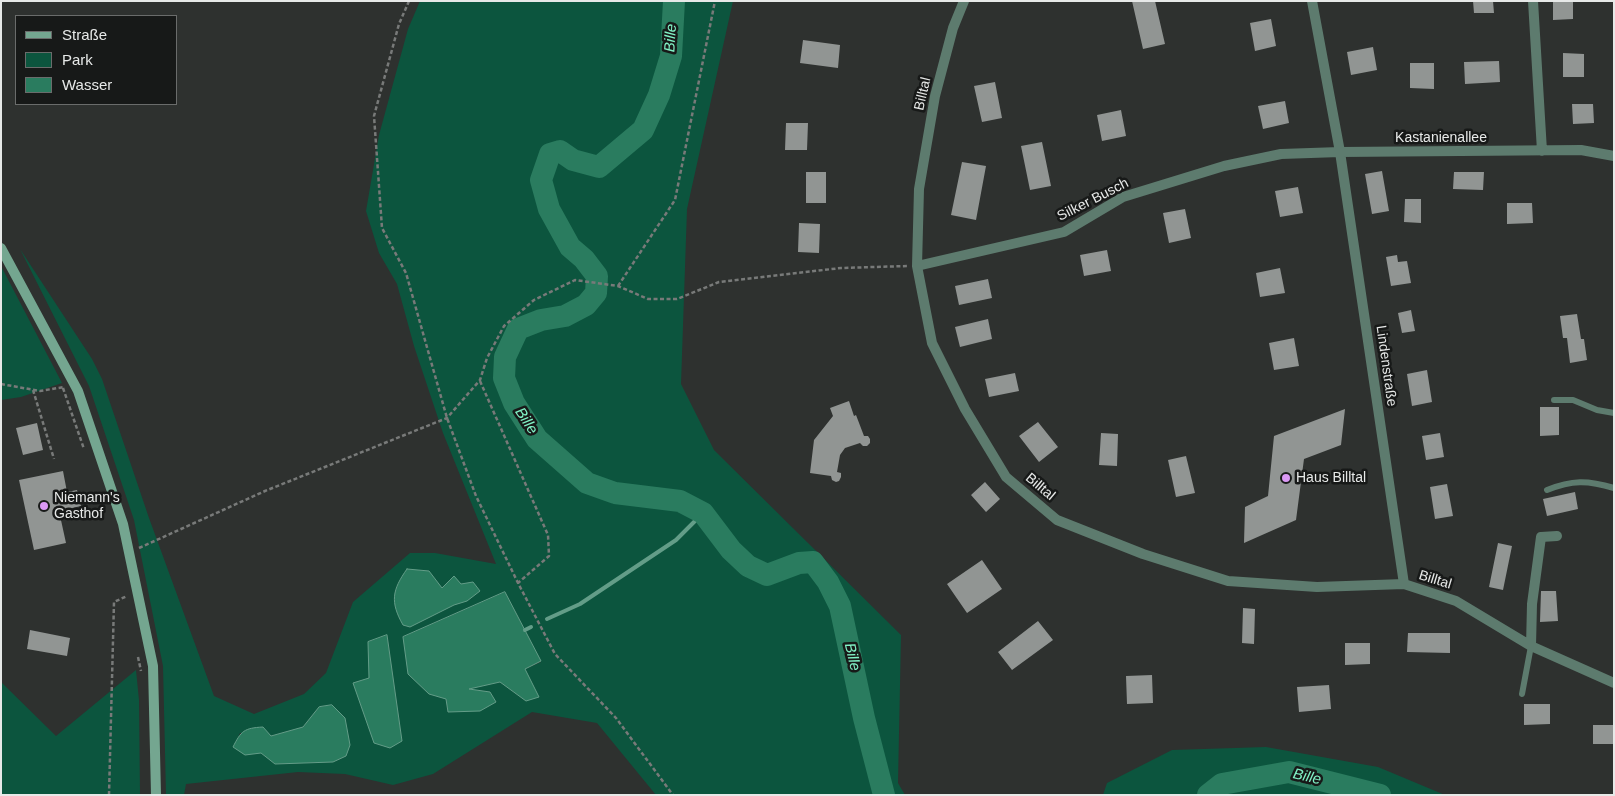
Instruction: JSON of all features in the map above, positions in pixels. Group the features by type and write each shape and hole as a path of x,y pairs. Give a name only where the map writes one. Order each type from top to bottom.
{"main road":[{"path":"1,248 78,391 123,524 153,666 156,791"}],"street":[{"name":"Billtal","path":"964,1 954,28 935,96 919,189 917,266 932,343 965,409 1006,477 1057,520 1143,554 1228,581 1317,588 1404,584 1456,601 1531,646 1614,683"},
{"name":"Lindenstraße","path":"1312,1 1340,152 1404,584"},
{"path":"1533,1 1542,151"},
{"name":"Kastanienallee","path":"1340,152 1582,150 1614,156"},
{"name":"Silker Busch","path":"917,266 1064,232 1123,197 1224,166 1281,154 1340,152"},
{"path":"1531,646 1532,604 1541,537 1557,536"}],"lane":[{"path":"1554,400 1573,400 1597,410 1614,413"},
{"path":"1547,490 1576,481 1614,488"},
{"path":"1522,694 1531,646"}],"path":[{"path":"409,1 400,24 374,116 382,228 406,273 447,418 476,496 518,583 555,654 616,718 673,795"},
{"path":"618,286 675,200 715,1"},
{"path":"129,552 265,491 447,418 480,380 487,358 504,326 534,300 575,280 618,286 648,299 677,299 719,282 842,268 917,266"},
{"path":"480,380 548,535 549,556 518,583"},
{"path":"1,384 40,391 63,388 85,451"},
{"path":"33,390 54,459"},
{"path":"109,795 114,602 127,596 129,605"},
{"path":"137,651 142,678"}],"green space":[{"path":"420,1 733,1 687,209 681,384 714,450 901,635 898,783 905,795 656,795 597,723 532,712 433,774 393,785 345,774 298,772 186,784 184,795 166,795 163,666 134,520 89,386 20,249 92,359 102,379 149,518 214,696 254,714 304,694 326,673 353,602 410,553 435,553 496,564 443,433 414,346 397,284 379,253 366,211 379,135 408,29","holes":["505,592 541,662 525,669 526,701 500,682 467,689 490,692 496,702 448,712 446,699","387,635 402,741 353,684 369,678","319,707 346,756 333,762 275,764 261,753 234,747 240,733 271,736 303,727"]},
{"path":"1,266 62,383 21,397 1,400"},
{"path":"136,670 139,700 140,795 1,795 1,682 56,736"},
{"path":"1266,747 1378,767 1445,795 1103,795 1107,783 1172,750"}],"water":[{"path":"407,569 429,571 442,588 454,576 461,584 473,582 480,591 467,601 454,605 410,627 403,625 396,610 394,596 398,583"},
{"path":"505,592 541,661 525,669 539,697 526,701 500,682 469,689 490,692 496,702 480,711 448,712 446,699 429,694 408,674 403,637"},
{"path":"387,635 402,741 390,748 374,743 353,683 369,678 368,642"},
{"path":"332,705 345,718 350,745 346,756 333,762 275,764 261,753 245,755 233,747 238,737 244,731 251,728 263,727 271,736 303,727 319,707"}],"building":[{"path":"1132,1 1155,1 1165,44 1143,49"},
{"path":"1473,1 1493,1 1494,13 1474,13"},
{"path":"1553,1 1573,1 1573,19 1553,20"},
{"path":"1271,19 1276,46 1255,51 1250,23"},
{"path":"803,40 840,45 838,68 800,63"},
{"path":"1373,47 1377,70 1351,75 1347,52"},
{"path":"1563,53 1584,54 1584,77 1563,77"},
{"path":"1499,61 1500,82 1465,84 1464,62"},
{"path":"1410,63 1434,63 1434,89 1410,88"},
{"path":"995,82 1002,118 982,122 974,86"},
{"path":"1285,101 1289,123 1263,129 1258,106"},
{"path":"1572,104 1593,104 1594,123 1573,124"},
{"path":"1121,110 1126,136 1102,141 1097,115"},
{"path":"786,123 808,123 807,150 785,150"},
{"path":"1042,142 1051,186 1030,190 1021,146"},
{"path":"962,162 986,166 976,220 951,215"},
{"path":"1382,171 1389,211 1372,214 1365,174"},
{"path":"806,172 826,172 826,203 806,203"},
{"path":"1454,172 1484,172 1483,190 1453,189"},
{"path":"1298,187 1303,213 1280,217 1275,191"},
{"path":"1405,199 1421,199 1421,223 1404,222"},
{"path":"1507,203 1532,203 1533,223 1507,224"},
{"path":"1185,209 1191,238 1169,243 1163,213"},
{"path":"799,223 820,224 819,253 798,252"},
{"path":"1107,250 1111,271 1084,276 1080,255"},
{"path":"1397,255 1398,262 1407,261 1411,283 1391,286 1386,257"},
{"path":"1280,268 1285,293 1260,297 1256,273"},
{"path":"988,279 992,298 959,305 955,286"},
{"path":"1411,310 1415,331 1402,333 1398,313"},
{"path":"1577,314 1581,339 1584,339 1587,360 1570,363 1567,338 1563,338 1560,316"},
{"path":"988,319 992,339 960,347 955,327"},
{"path":"1294,338 1299,366 1274,370 1269,343"},
{"path":"1427,370 1432,402 1412,406 1407,374"},
{"path":"1015,373 1019,391 989,397 985,379"},
{"path":"849,401 864,436 868,436 870,443 867,446 863,446 860,443 845,448 840,455 837,472 841,473 841,477 836,482 832,480 831,476 810,473 814,440 833,416 830,408"},
{"path":"1540,407 1559,407 1559,435 1540,436"},
{"name":"Haus Billtal","path":"1345,409 1341,445 1304,459 1296,520 1244,543 1245,507 1268,496 1274,436"},
{"path":"1038,422 1058,447 1039,462 1019,436"},
{"path":"37,423 43,450 23,455 16,428"},
{"path":"1101,433 1118,434 1117,466 1099,465"},
{"path":"1440,433 1444,457 1426,460 1422,436"},
{"path":"1186,456 1195,493 1176,497 1168,460"},
{"path":"63,471 67,492 77,490 81,506 59,511 66,543 34,550 19,480"},
{"path":"985,482 1000,499 986,512 971,495"},
{"path":"1447,484 1453,516 1435,519 1430,487"},
{"path":"1575,492 1578,509 1547,516 1543,499"},
{"path":"1498,543 1512,546 1503,590 1489,587"},
{"path":"982,560 1002,589 967,613 947,584"},
{"path":"1541,591 1556,591 1558,621 1540,622"},
{"path":"1243,608 1255,609 1254,644 1242,643"},
{"path":"1038,621 1053,640 1012,670 998,652"},
{"path":"30,630 70,638 67,656 27,649"},
{"path":"1408,633 1450,633 1450,653 1407,652"},
{"path":"1345,643 1370,643 1370,664 1345,665"},
{"path":"1152,675 1153,703 1127,704 1126,676"},
{"path":"1329,685 1331,709 1299,712 1297,687"},
{"path":"1524,704 1550,704 1550,724 1524,725"},
{"path":"1593,725 1614,725 1614,744 1593,744"}],"waterway":[{"name":"Bille","path":"674,1 671,56 659,95 643,130 599,167 573,160 560,151 550,154 541,180 549,209 570,247 584,259 597,276 596,293 586,305 565,316 541,320 518,329 505,357 504,378 514,403 537,439 587,483 615,493 680,501 703,513 731,550 748,566 767,575 799,563 813,562 828,582 840,606 864,718 884,795"},
{"path":"547,619 580,604 676,540 703,513"},
{"path":"525,630 531,627"},
{"name":"Bille","path":"1208,795 1222,784 1289,772 1380,795"}],"place":[{"name":"Haus Billtal","path":"1286,478"},
{"name":"Niemann's Gasthof","path":"44,506"}]}
